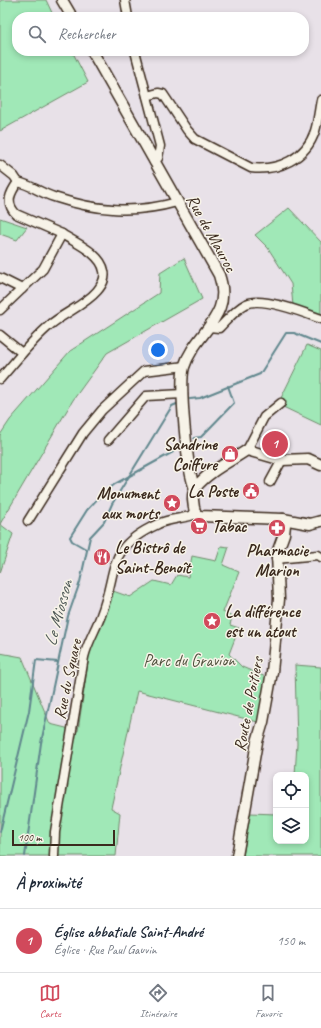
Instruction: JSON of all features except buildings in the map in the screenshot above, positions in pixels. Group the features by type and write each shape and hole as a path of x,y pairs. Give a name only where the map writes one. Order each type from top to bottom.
{"street":[{"path":"62,0 69,12"},
{"path":"125,0 127,12"},
{"name":"Rue de Mauroc","path":"95,56 223,284 223,303 185,366 183,394 191,479 195,488 193,497 196,514"},
{"path":"136,56 160,146 158,158 154,162"},
{"path":"147,96 158,93 163,94 187,130 195,139 251,168 261,169 288,163 302,152 315,132 321,100"},
{"path":"0,165 14,176 18,182 29,184 47,195 59,199 112,210 144,209 177,202"},
{"path":"0,379 22,353 50,325 96,292 104,281 105,273 100,261 85,249 62,234 16,214 11,209 9,202 10,192 18,182"},
{"path":"0,310 43,269 62,234"},
{"path":"0,278 22,289"},
{"path":"209,327 219,328 244,304 257,302 284,307 321,319"},
{"path":"0,335 22,353"},
{"path":"28,521 83,433 102,410 144,371 185,366"},
{"path":"108,440 146,396 183,394"},
{"path":"195,488 215,471 247,450 264,417 281,403"},
{"path":"247,450 282,460 308,459 321,465"},
{"path":"270,482 282,460"},
{"path":"196,514 283,519 302,523 317,523 321,521"},
{"name":"Rue du Square","path":"54,856 55,832 84,657 87,643 102,614 116,559 123,548 142,532 162,522 196,514"},
{"name":"Route de Poitiers","path":"237,856 257,742 263,722 272,672 279,599 276,560 279,546 284,534 285,525 283,519"},
{"path":"284,534 302,523"},
{"path":"276,560 318,555 321,557"}],"green space":[{"path":"46,0 52,12 12,12 12,56 75,56 88,82 0,131 0,1"},
{"path":"289,208 321,242 321,315 293,306 291,284 268,248 255,235"},
{"path":"0,218 27,227 17,240 0,234"},
{"path":"184,258 202,299 107,353 73,400 0,524 0,435 10,420 70,351 159,293 160,273"},
{"path":"307,345 321,351 321,425 281,406 280,400"},
{"path":"0,524 13,534 0,573"},
{"name":"Parc du Gravion","path":"221,546 229,547 223,565 239,572 223,612 232,617 230,625 239,628 229,654 242,667 266,677 258,722 137,691 111,808 120,813 116,856 0,856 0,653 22,657 50,724 78,731 90,649 105,619 113,591 130,597 154,581 171,585 177,575 188,577 192,556 216,561"},
{"path":"295,665 321,667 321,856 243,856 250,813 273,814 273,844 309,844 309,772 295,772 297,744"}],"waterway":[{"name":"Le Miosson","path":"190,399 200,398 260,374 286,333 294,333 321,344"},
{"path":"194,438 201,437 234,403 228,386"},
{"name":"Le Miosson","path":"25,856 41,743 68,616 80,582 90,537 104,522 112,504 172,406 179,403"},
{"path":"86,549 72,541 70,537 87,510 101,495 115,484 173,452 182,441"},
{"path":"0,832 29,711 36,660 58,662"}],"place":[{"name":"Église abbatiale Saint-André","path":"275,444"},
{"name":"Sandrine Coiffure","path":"230,454"},
{"name":"La Poste","path":"251,491"},
{"name":"Monument aux morts","path":"172,503"},
{"name":"Tabac","path":"199,526"},
{"name":"Pharmacie Marion","path":"277,528"},
{"name":"Le Bistrô de Saint-Benoît","path":"102,557"},
{"name":"La différence est un atout","path":"212,621"}]}
